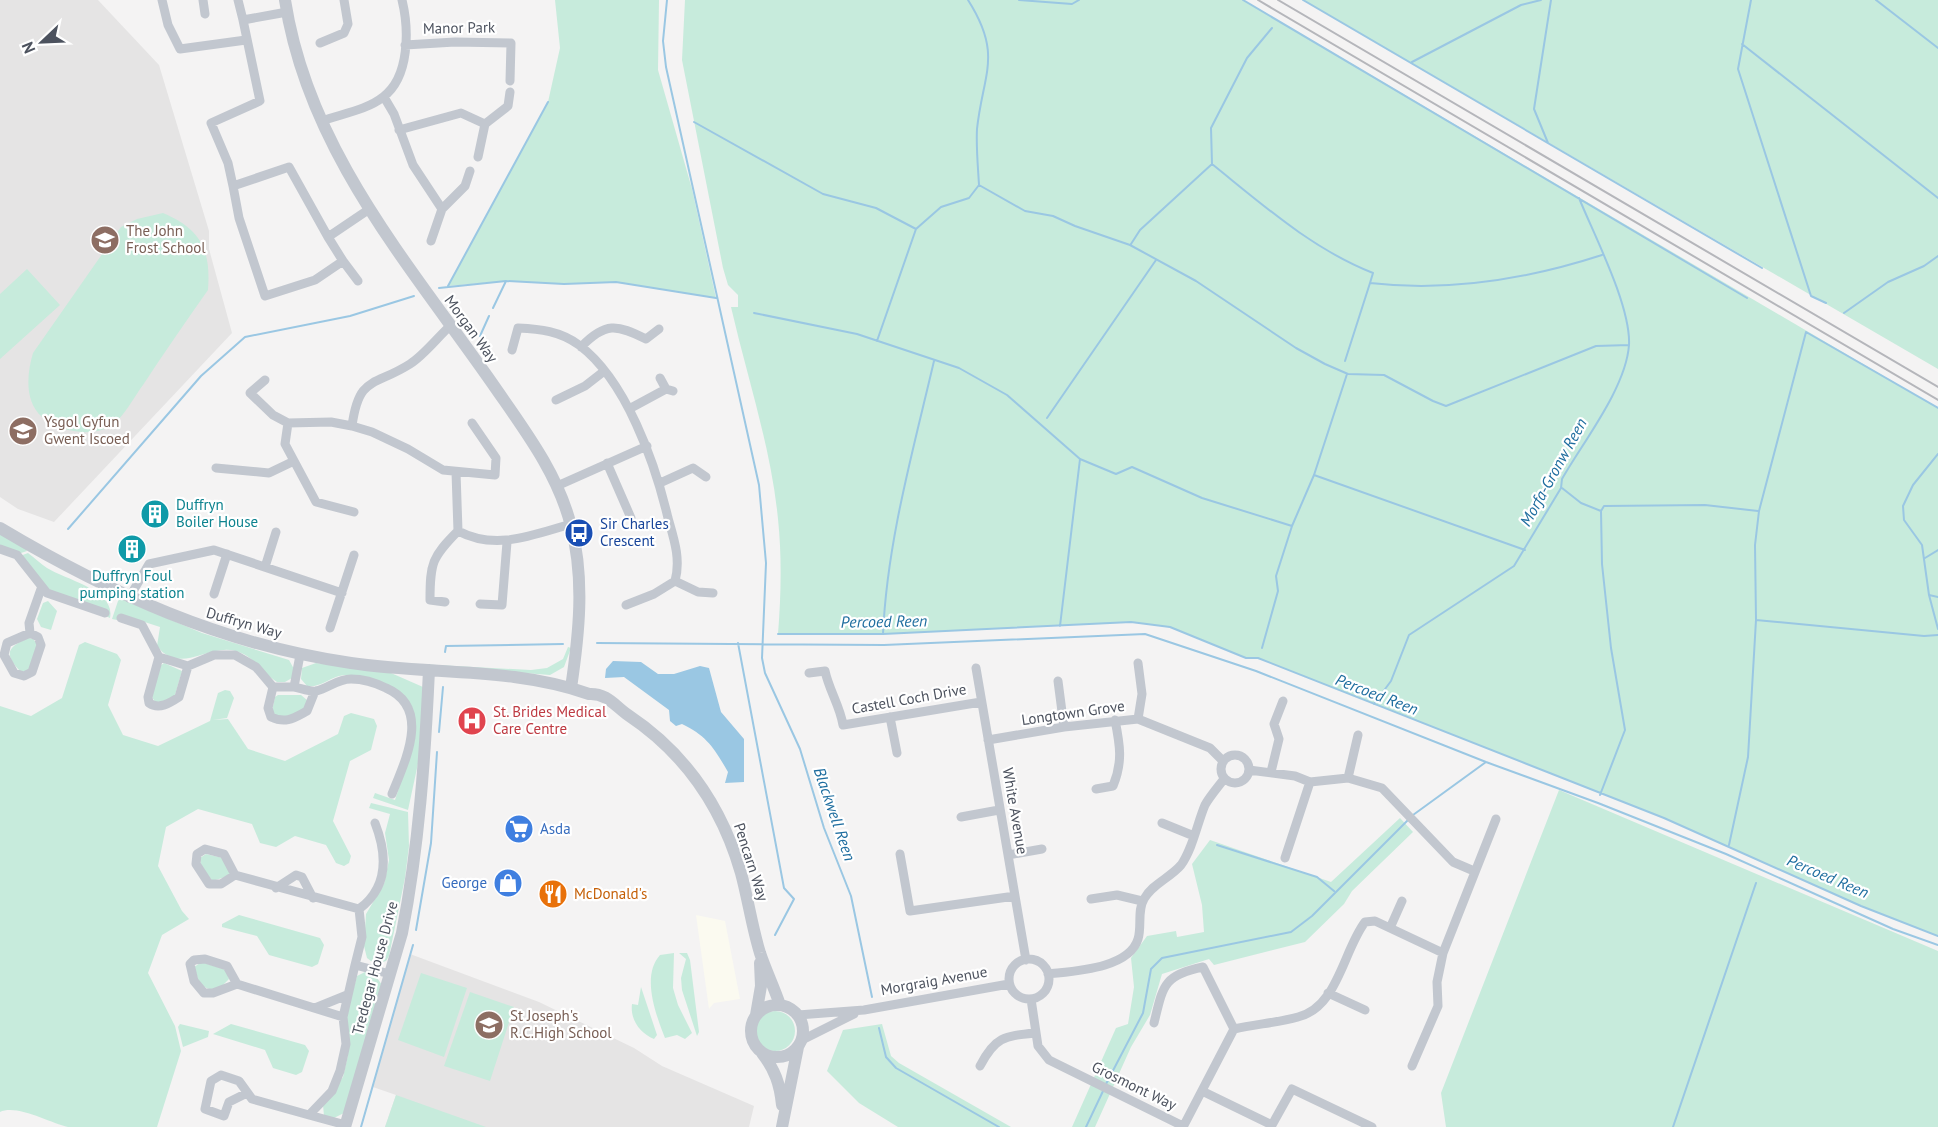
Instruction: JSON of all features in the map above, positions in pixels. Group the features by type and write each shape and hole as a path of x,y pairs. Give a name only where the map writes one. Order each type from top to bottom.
{"street":[{"path":"162,0 168,25 180,49 246,40"},
{"path":"203,0 205,14"},
{"path":"238,0 260,101 211,123 228,163 239,218 265,296 315,280 343,261"},
{"path":"320,44 344,33 348,24 344,0"},
{"name":"Manor Park","path":"384,97 400,74 405,45 402,0"},
{"path":"243,20 286,6"},
{"name":"Morgan Way","path":"286,6 296,48 322,121 368,210 525,431 557,486 571,524 577,558 578,643 571,688"},
{"name":"Manor Park","path":"405,45 465,41 511,43 510,81"},
{"path":"478,157 484,124 508,106 510,92"},
{"path":"322,121 384,97 394,114 413,165 442,209"},
{"path":"399,130 461,113 484,124"},
{"path":"233,186 289,167 328,237 358,281"},
{"path":"431,241 442,209 465,186 471,171"},
{"path":"328,237 368,210"},
{"path":"352,426 354,412 363,388 377,378 412,363 450,326"},
{"path":"512,350 518,328 545,330 565,336 581,347 603,372 629,409 660,483 677,553 675,581"},
{"path":"581,347 592,335 605,328 624,328 646,339 659,329"},
{"path":"556,400 585,386 603,372"},
{"path":"629,409 670,390 660,378"},
{"path":"265,380 250,393 273,415 288,423 331,422 352,426 372,432 408,449 443,470 500,477 496,458 472,423"},
{"path":"288,423 285,444 292,462 316,502 354,512"},
{"path":"557,486 646,446"},
{"path":"216,468 268,473 292,462"},
{"path":"607,463 631,518"},
{"path":"660,483 693,468 706,477"},
{"path":"445,602 430,600 431,569 437,552 458,531 456,472"},
{"path":"458,531 473,539 507,542 571,524"},
{"name":"Duffryn Way","path":"0,528 129,598 204,628 300,655 353,664 429,670"},
{"path":"265,567 276,532"},
{"path":"480,604 502,605 507,542"},
{"path":"0,549 17,555 41,589 105,613"},
{"path":"129,598 143,571 158,560 214,550 342,593"},
{"path":"214,594 227,554"},
{"path":"330,628 354,555"},
{"path":"675,581 698,592 713,593"},
{"path":"626,605 654,594 675,581"},
{"path":"30,633 29,623 41,589"},
{"path":"121,618 142,625 159,657 148,697 154,706 162,706 178,698 188,666"},
{"path":"30,633 38,638 40,645 32,672 24,676 14,673 4,655 7,643 30,633"},
{"path":"159,657 188,666 214,655 235,655 255,667 273,687 294,687 315,691 334,682 351,679 384,687 405,702 411,717 412,731 392,794"},
{"path":"294,687 300,655"},
{"path":"1138,663 1142,694 1138,719"},
{"name":"White Avenue","path":"976,668 1026,960"},
{"name":"Pencarn Way","path":"429,670 513,675 590,694 596,702 623,712 652,733 679,758 719,814 738,863 760,952 780,1005"},
{"name":"Tredegar House Drive","path":"346,1126 402,933 413,874 429,670"},
{"name":"Castell Coch Drive","path":"809,674 825,671 827,685 840,710 843,725 981,702"},
{"path":"1059,681 1064,727"},
{"path":"273,687 268,712 271,717 282,722 289,721 307,711 315,691"},
{"path":"1271,772 1279,739 1274,724 1283,701"},
{"path":"890,717 897,753"},
{"name":"Longtown Grove","path":"988,740 1064,727 1138,719 1210,748 1223,761"},
{"path":"1096,789 1113,786 1118,773 1120,749 1115,720"},
{"path":"1348,778 1358,735"},
{"path":"1237,755 1247,762 1249,770 1247,777 1240,783 1224,779 1221,772 1223,761 1229,756 1237,755"},
{"path":"1249,770 1271,772 1310,782 1348,778 1382,788 1453,862 1474,871"},
{"path":"1048,974 1098,968 1128,954 1137,943 1142,901 1149,891 1180,866 1206,802 1224,779"},
{"path":"1285,858 1310,782"},
{"path":"961,817 999,810"},
{"path":"1412,1066 1438,1006 1437,982 1443,953 1496,819"},
{"path":"309,1115 332,1091 340,1071 346,1044 343,1017 362,937 359,909 377,889 385,861 384,847 375,823"},
{"path":"1162,823 1194,836"},
{"path":"235,876 224,854 205,849 197,854 196,864 209,884 221,884 235,876 359,909"},
{"path":"1008,855 1042,849"},
{"path":"900,854 910,911 1015,896"},
{"path":"276,888 296,875 302,876 313,898"},
{"path":"1091,899 1117,895 1142,901"},
{"path":"1390,928 1402,901"},
{"path":"1154,1023 1163,986 1172,976 1203,967 1234,1029 1299,1017 1313,1011 1328,993 1365,922 1375,921 1443,953"},
{"name":"Pencarn Way","path":"756,1015 761,987 760,952"},
{"path":"237,984 227,966 200,958 190,964 194,981 204,993 213,993 237,984 343,1017"},
{"path":"1026,960 1042,964 1048,974 1044,992 1031,999"},
{"name":"Morgraig Avenue","path":"1026,960 1015,965 1009,975 1009,984 1019,997 1031,999"},
{"path":"356,965 390,974"},
{"name":"Morgraig Avenue","path":"798,1015 864,1010 1009,984"},
{"path":"1328,993 1365,1010"},
{"path":"315,1008 347,994"},
{"name":"Grosmont Way","path":"1031,999 1038,1046 1049,1060 1183,1127 1234,1029"},
{"path":"780,1005 798,1015 802,1023 783,1123 779,1082 772,1066 751,1034 756,1015 767,1007 780,1005"},
{"name":"Morgraig Avenue","path":"800,1043 864,1010"},
{"path":"980,1066 990,1047 999,1039 1035,1033"},
{"path":"762,1052 777,1057 792,1052 800,1043"},
{"path":"247,1093 229,1102 224,1116 205,1109 211,1081 217,1076 239,1080 247,1093 256,1100 346,1126"},
{"path":"1202,1090 1272,1126 1292,1089 1365,1126"}],"shaded area":[{"name":"The John Frost School","path":"0,0 98,0 159,65 209,231 209,249 232,333 54,522 18,509 0,497"},
{"path":"696,915 725,921 740,999 714,1003 709,1009"},
{"name":"St Joseph's R.C.High School","path":"410,954 539,1002 634,1048 662,1066 754,1106 749,1127 385,1127 396,1095 373,1087"}],"green space":[{"path":"555,0 659,0 658,70 692,189 716,298 616,282 564,284 506,281 448,286 548,102 560,48"},
{"path":"685,0 1243,0 1938,408 1938,936 1861,906 1664,818 1258,658 1246,658 1170,627 1131,622 883,634 778,634 781,562 775,492 731,307 738,307 738,295 728,285 723,268 682,60"},
{"path":"1303,0 1938,0 1938,369"},
{"path":"163,213 186,226 201,242 208,263 208,290 129,406 112,425 86,432 67,430 49,422 36,410 30,395 28,378 33,353 121,227 137,219"},
{"path":"27,269 60,305 0,359 0,294"},
{"path":"0,534 27,551 18,554 0,547"},
{"path":"28,553 47,568 98,593 110,608 110,618 48,589 20,556"},
{"path":"119,598 202,633 289,660 294,669 292,678 285,682 277,682 248,657 236,651 215,651 185,659 166,654 157,646 160,627 120,614 117,620 112,619"},
{"path":"48,601 57,611 51,630 41,627 37,619 43,603"},
{"path":"28,638 33,639 38,645 31,668 26,672 20,671 11,660 10,651 16,644"},
{"path":"85,642 117,654 121,660 108,705 123,735 158,746 210,721 218,693 225,690 230,691 234,698 227,718 213,720 228,719 248,749 285,761 338,734 344,716 351,713 374,719 377,726 371,750 350,761 333,821 351,856 349,863 344,866 336,863 326,845 295,836 276,847 260,843 252,824 198,809 166,827 158,866 182,911 189,919 162,935 148,973 175,1026 181,1051 157,1127 68,1127 15,1110 0,1112 0,706 31,716 62,698 79,645"},
{"path":"568,647 571,648 564,667 550,675 400,663 531,670 547,668 563,659"},
{"path":"164,663 182,671 175,695 162,703 155,702 152,697 160,666"},
{"path":"316,663 391,673 423,687 419,759 408,810 373,798 375,793 395,800 415,738 412,709 368,680 349,675 339,676 319,685 307,686 301,679 302,668"},
{"path":"301,695 307,700 306,708 288,718 276,716 272,711 275,697"},
{"path":"1559,790 1938,951 1938,1127 1446,1127 1441,1093"},
{"path":"371,803 408,812 409,846 389,956 386,961 375,964 367,958 364,946 366,914 384,884 389,860 385,833 390,814 369,808"},
{"path":"1400,818 1413,832 1352,891 1344,904 1305,942 1214,965 1209,959 1162,974 1150,1015 1131,1047 1095,1127 1072,1127 1116,1028 1128,1024 1134,987 1131,958 1147,936 1176,931 1177,937 1204,932 1202,905 1192,864 1210,840 1331,882"},
{"path":"206,854 223,858 230,870 229,876 212,881 201,865 200,858"},
{"path":"239,915 320,938 324,945 318,964 312,967 269,955 257,936 222,927 222,924"},
{"path":"674,953 673,988 678,1005 692,1033 685,1039 677,1035 665,1038 652,996 654,964 660,955"},
{"path":"679,953 687,953 690,960 699,1032 697,1036 682,990 681,978 686,959"},
{"path":"202,962 226,970 229,979 223,985 211,990 200,985 194,967"},
{"path":"365,972 375,975 382,985 344,1113 334,1118 324,1116 323,1105 343,1077 348,1055 347,1013 357,976"},
{"path":"421,973 467,988 444,1057 398,1040"},
{"path":"641,987 657,1035 654,1039 640,1030 634,1021 632,1004 638,1005"},
{"path":"470,992 514,1007 490,1081 444,1066"},
{"path":"775,1011 789,1017 795,1031 789,1045 775,1051 761,1045 755,1031 761,1017"},
{"path":"180,1024 209,1031 208,1037 183,1047 178,1027"},
{"path":"231,1024 305,1045 309,1051 302,1072 296,1075 273,1068 265,1050 213,1034"},
{"path":"882,1024 891,1056 899,1063 1011,1127 898,1127 859,1103 827,1071 843,1030"},
{"path":"396,1095 486,1127 385,1127"}],"water":[{"path":"613,661 641,662 658,674 674,674 700,666 709,668 721,712 744,739 744,782 725,783 728,772 714,749 691,729 682,724 676,726 670,721 669,710 624,677 605,678 606,669"}],"waterway":[{"path":"667,0 663,41 666,67 759,485 766,563 762,658 765,673 800,749 824,828 851,896 872,997"},
{"path":"968,0 979,19 988,50 988,64 977,129 979,185 1025,211 1053,216 1130,245 1196,281 1296,348 1325,364 1348,374 1384,375 1446,406 1596,346 1629,345"},
{"path":"1019,0 1072,4 1079,0"},
{"path":"1243,0 1747,298"},
{"path":"1303,0 1762,268"},
{"path":"1412,62 1521,5 1541,0"},
{"path":"1548,143 1534,109 1551,0"},
{"path":"1751,0 1738,69 1811,296 1826,303"},
{"path":"1876,0 1938,48"},
{"path":"1272,28 1247,58 1211,128 1212,164 1309,239 1329,252 1373,273 1370,283"},
{"path":"1742,44 1938,198"},
{"path":"448,286 548,102"},
{"path":"694,122 823,194 876,208 916,229 941,207 969,198 979,185"},
{"path":"1131,244 1140,230 1212,164"},
{"name":"Morfa-Gronw Reen","path":"1374,704 1391,681 1409,635 1514,566 1561,488 1562,479 1612,397 1620,379 1629,345 1624,311 1618,291 1579,198"},
{"path":"877,341 916,229"},
{"path":"1345,361 1370,283 1429,286 1488,281 1546,271 1602,255"},
{"path":"1844,313 1888,282 1924,266 1938,256"},
{"path":"1047,418 1156,260"},
{"path":"439,288 506,281 564,284 616,282 716,298"},
{"path":"493,308 506,281"},
{"path":"68,529 201,376 245,337 350,316 414,296"},
{"path":"754,313 857,334 959,368 1007,395 1080,459 1116,474 1132,467 1202,498 1292,526"},
{"path":"480,336 489,316"},
{"path":"1729,845 1748,757 1756,620 1755,545 1759,511 1806,332 1938,408"},
{"name":"Percoed Reen","path":"883,634 885,600 895,531 934,361"},
{"path":"1262,648 1278,591 1276,576 1292,526 1314,475 1347,374"},
{"path":"1938,454 1913,485 1903,506 1904,520 1922,545 1929,595 1938,629"},
{"path":"1060,626 1080,459"},
{"path":"1314,475 1525,550"},
{"path":"1562,488 1581,503 1601,511"},
{"path":"1600,795 1625,730 1611,648 1602,564 1601,511 1604,506 1705,505 1758,511"},
{"path":"1925,558 1938,550"},
{"path":"1929,595 1938,597"},
{"path":"1756,620 1924,636 1938,635"},
{"name":"Morfa-Gronw Reen","path":"778,634 883,634 1131,622 1170,627 1246,658 1258,658 1664,818 1861,906 1938,936"},
{"path":"597,643 884,645 1145,634 1256,671 1486,762 1598,803 1726,854 1893,929 1938,945"},
{"path":"738,643 784,888 794,899 775,935"},
{"path":"445,652 446,646 563,644"},
{"path":"439,732 443,687"},
{"path":"416,930 431,843 437,752"},
{"path":"1413,815 1486,762"},
{"path":"1106,1084 1143,1013 1151,969 1162,958 1291,932 1312,916 1409,819"},
{"path":"1217,845 1317,877 1334,891"},
{"path":"1673,1127 1756,883"},
{"path":"361,1127 413,945"},
{"name":"Blackwell Reen","path":"879,1028 886,1057 896,1068 999,1127"},
{"path":"1086,1127 1104,1089"}],"railway":[{"path":"1258,0 1938,400"},
{"path":"1278,0 1938,387"}],"place":[{"name":"The John Frost School","path":"105,240"},
{"name":"Ysgol Gyfun Gwent Iscoed","path":"23,431"},
{"name":"Duffryn Boiler House","path":"155,514"},
{"name":"Sir Charles Crescent","path":"579,533"},
{"name":"Duffryn Foul pumping station","path":"132,549"},
{"name":"St. Brides Medical Care Centre","path":"472,721"},
{"name":"Asda","path":"519,829"},
{"name":"George","path":"508,883"},
{"name":"McDonald's","path":"553,894"},
{"name":"St Joseph's R.C.High School","path":"489,1025"}]}
